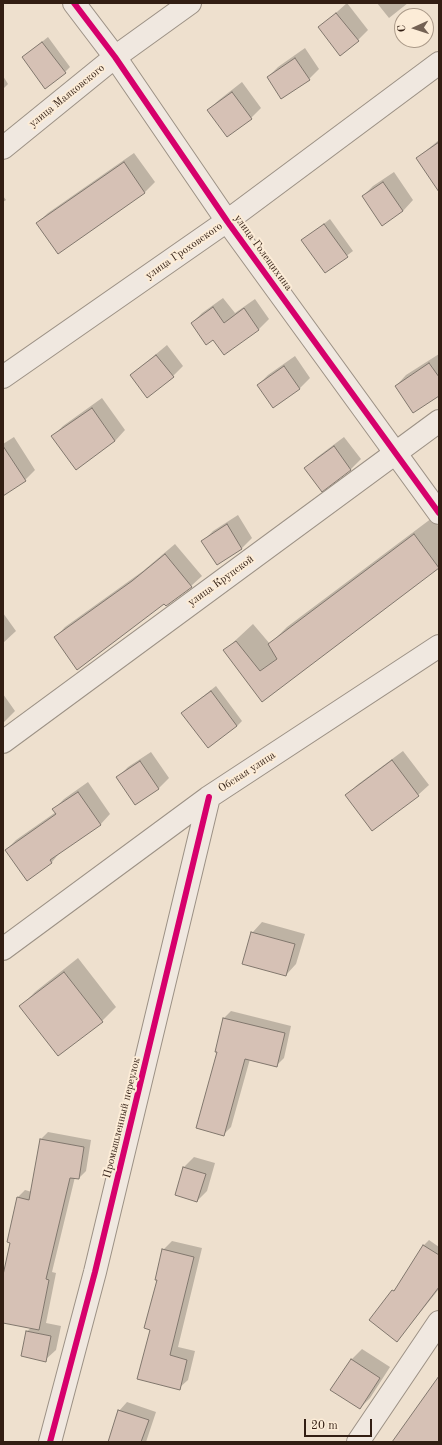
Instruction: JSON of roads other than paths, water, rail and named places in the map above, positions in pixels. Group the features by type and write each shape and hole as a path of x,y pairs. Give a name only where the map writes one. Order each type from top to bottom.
{"street":[{"name":"улица Голещихина","path":"74,3 115,57 227,221 439,513"},
{"name":"улица Маяковского","path":"3,148 115,57 190,3"},
{"name":"улица Гроховского","path":"3,377 227,221 439,63"},
{"name":"улица Крупской","path":"3,742 439,421"},
{"name":"Обская улица","path":"3,949 209,797 439,646"},
{"name":"Промышленный переулок","path":"50,1442 95,1272 209,797"},
{"path":"358,1442 439,1322"}]}
